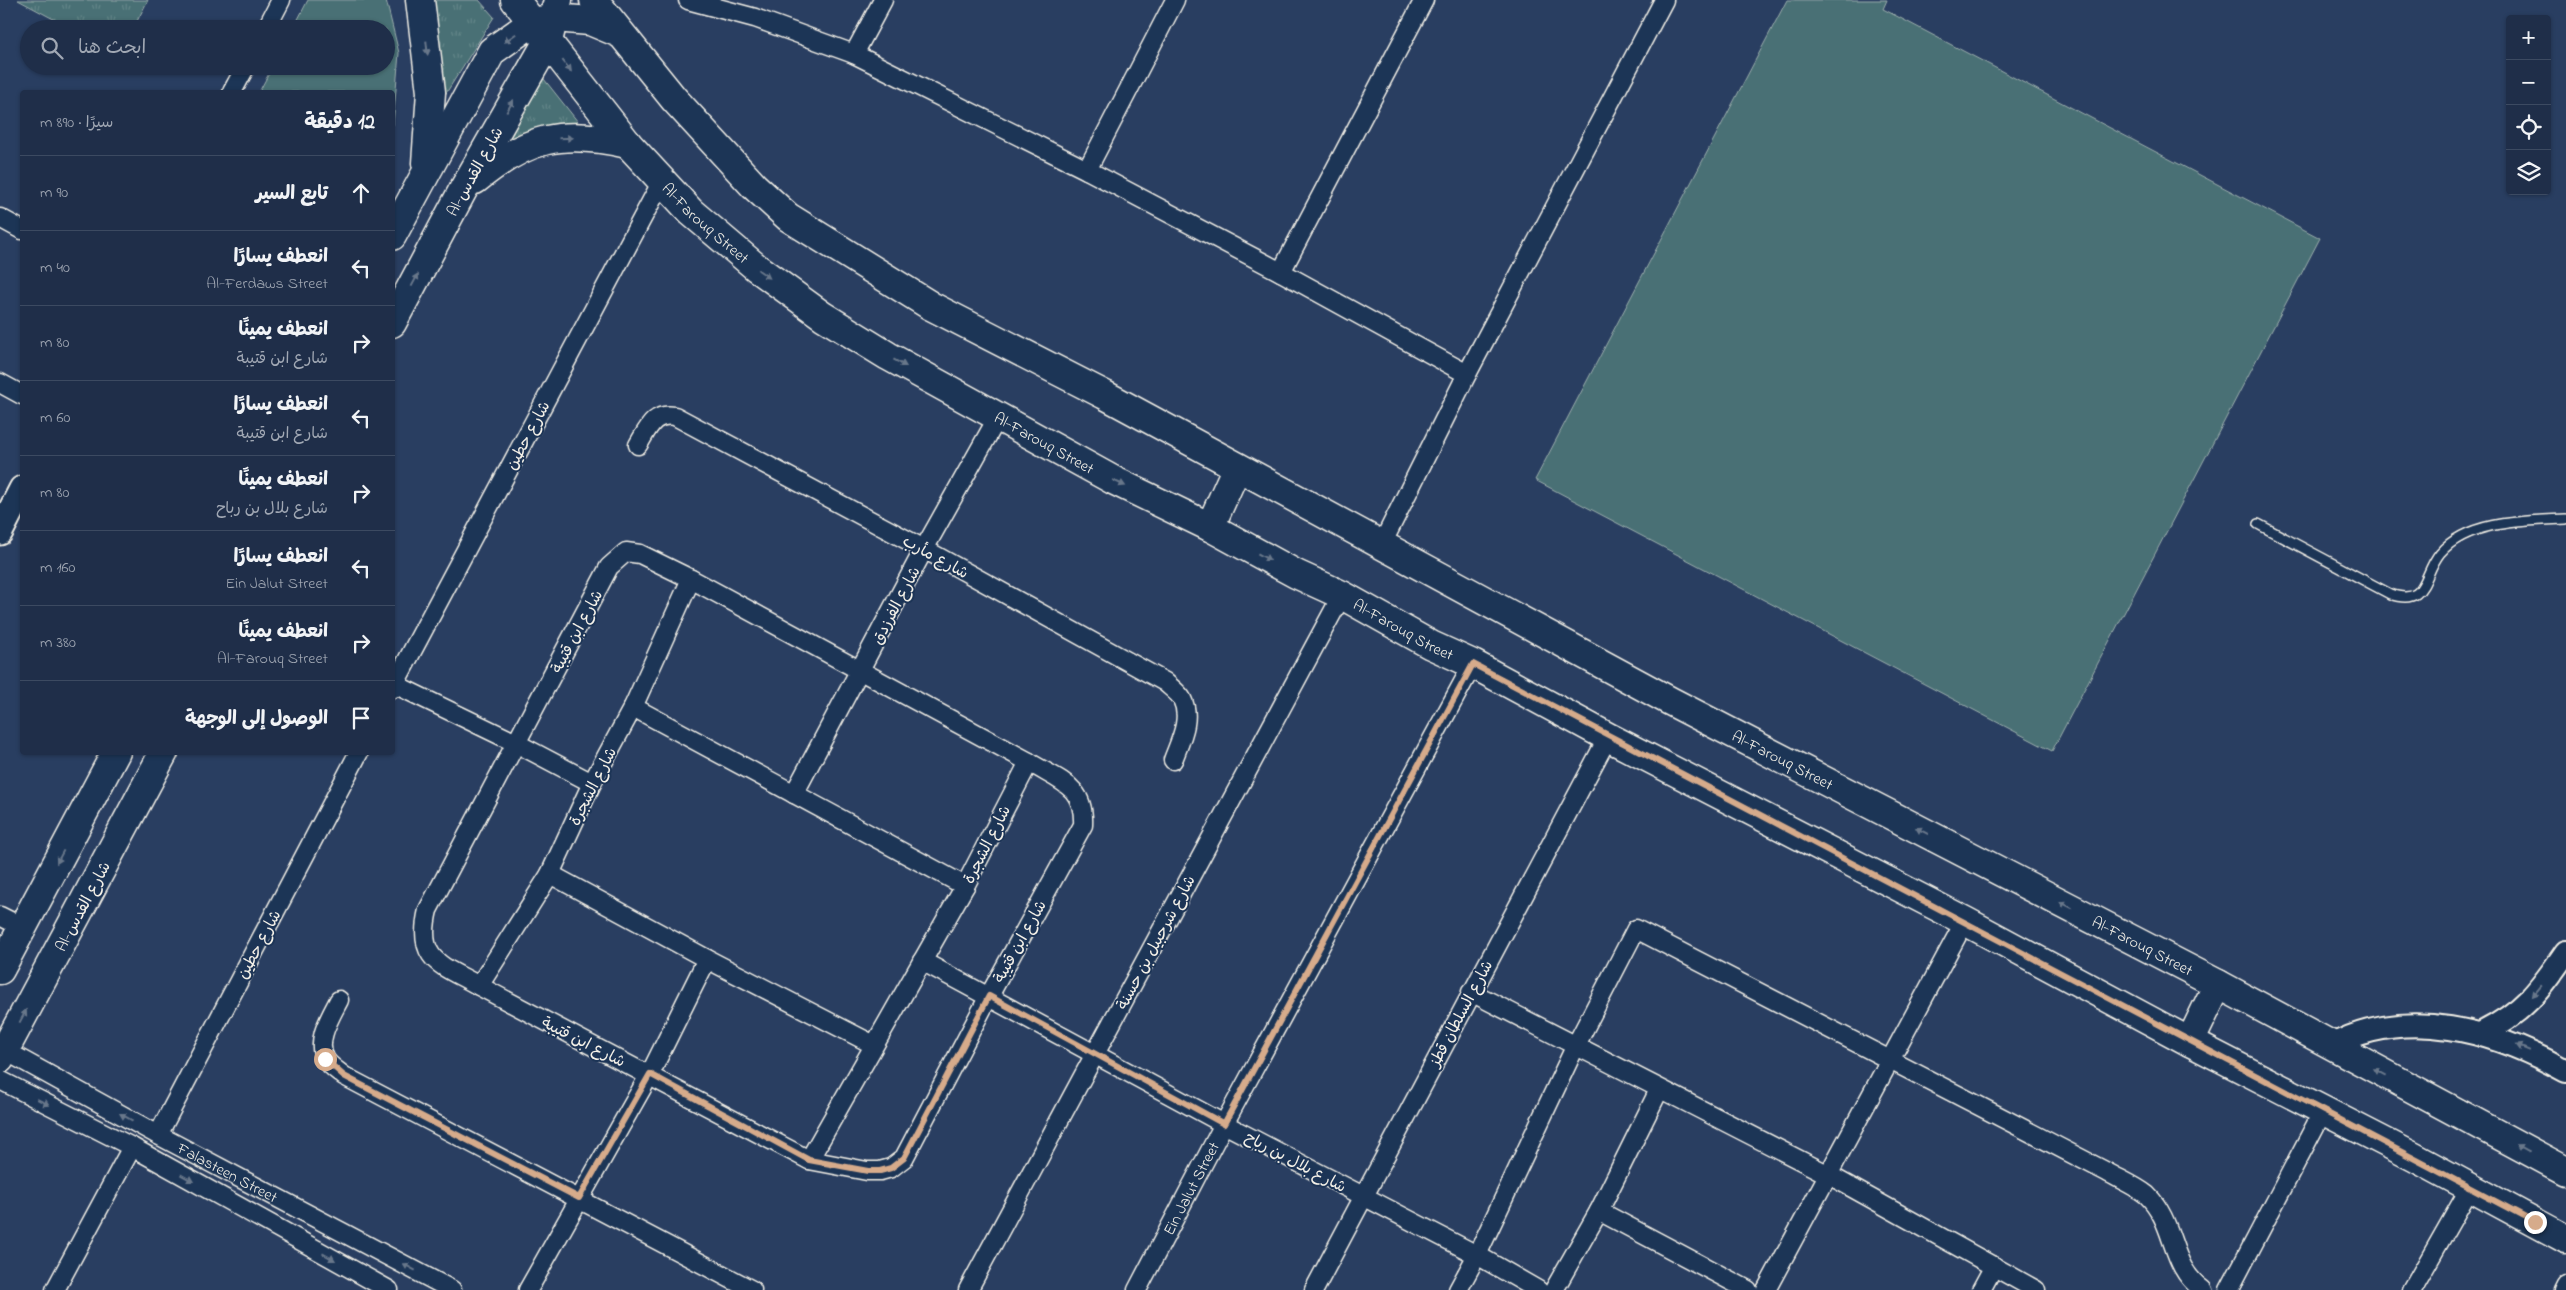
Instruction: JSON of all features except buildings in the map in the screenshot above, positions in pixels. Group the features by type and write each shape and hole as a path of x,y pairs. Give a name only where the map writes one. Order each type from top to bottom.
{"main road":[{"path":"420,0 431,92 425,174"},
{"name":"Al-Farouq Street","path":"515,0 548,20 628,144 691,212 757,268 816,310 888,356 1113,480 1210,527 1296,574 1342,595 1430,645 1473,664 1608,737 1965,921 2190,1042 2566,1239"},
{"name":"Al-Farouq Street","path":"594,0 674,99 754,186 788,217 931,306 1105,396 1670,701 2218,984 2566,1172"},
{"path":"395,230 492,51 548,20 590,21 621,34"},
{"name":"Al-شارع القدس","path":"395,317 463,190 548,20"},
{"path":"463,190 500,160 529,144 559,138 598,137 628,144"},
{"path":"1210,527 1237,467"},
{"path":"0,532 20,493"},
{"name":"Al-شارع القدس","path":"2,1054 162,755"},
{"path":"111,762 103,785 111,797 127,803 139,800"},
{"path":"0,970 11,922 78,824 111,762"},
{"path":"78,824 91,818 98,820 110,830 114,845"},
{"path":"2190,1042 2218,984"}],"street":[{"path":"270,20 280,0"},
{"path":"688,0 755,18 854,54 1087,170 1281,272 1467,374"},
{"path":"854,54 883,0"},
{"path":"1087,170 1175,0"},
{"path":"1281,272 1424,0"},
{"path":"1381,546 1467,374 1664,0"},
{"path":"233,90 241,75"},
{"name":"شارع حطين","path":"395,681 662,181"},
{"path":"0,218 20,229"},
{"path":"0,383 20,394"},
{"name":"شارع مأرب","path":"638,445 656,418 662,414 675,416 924,549 1165,682 1182,698 1186,715 1184,729 1173,760"},
{"name":"شارع الفرزدق","path":"794,794 924,549 998,417"},
{"name":"شارع ابن قتيبة","path":"691,578 640,554 626,552 609,567 428,910 424,925 424,942 433,959 479,986 650,1074 809,1160 868,1171 880,1171 891,1168 904,1158 989,996 1083,825 1083,803 1076,791 1029,762"},
{"path":"691,578 859,672 1029,762"},
{"name":"شارع الشجرة","path":"479,986 550,874 592,783 633,707 691,578"},
{"name":"شارع شرحبيل بن حسنة","path":"968,1290 1342,595"},
{"name":"Ein Jalut Street","path":"1137,1290 1224,1124 1473,664"},
{"path":"395,686 516,743 592,783"},
{"path":"633,707 965,886"},
{"name":"شارع السلطان قطز","path":"1314,1290 1608,737"},
{"name":"شارع حطين","path":"158,1135 357,755"},
{"name":"شارع الشجرة","path":"809,1160 965,886 1029,762"},
{"path":"550,874 874,1045"},
{"path":"1766,1290 1965,921"},
{"path":"1458,1290 1477,1255 1576,1044 1636,928 2098,1167 2147,1196 2166,1224 2183,1271 2203,1290"},
{"path":"2482,1034 2507,1021 2528,1002 2566,952"},
{"path":"528,1290 650,1074 708,959"},
{"name":"شارع بلال بن رباح","path":"922,961 1224,1124 1477,1255 1538,1290"},
{"path":"1471,992 1576,1044 1659,1090 1829,1175 2036,1290"},
{"path":"339,1000 324,1028 323,1047 325,1059 344,1076 752,1290"},
{"path":"2331,1046 2356,1034 2387,1026 2426,1026 2482,1034 2526,1050 2566,1071"},
{"name":"Falasteen Street","path":"2,1054 452,1290"},
{"name":"Falasteen Street","path":"0,1080 132,1147 388,1290"},
{"path":"1554,1290 1599,1211 1659,1090"},
{"path":"2229,1290 2323,1111"},
{"path":"55,1290 132,1147"},
{"path":"2412,1290 2470,1188"},
{"path":"1599,1211 1748,1290"},
{"path":"1981,1290 1994,1266"},
{"path":"2563,1290 2566,1284"}],"lane":[{"path":"2258,524 2402,599 2411,598 2419,592 2440,553 2464,535 2509,522 2566,519"}],"green space":[{"path":"18,0 148,0 138,20 55,20"},
{"path":"308,0 386,0 391,20 298,20"},
{"path":"428,0 479,0 494,17 438,106"},
{"path":"1787,0 1887,0 1883,9 2320,238 2052,751 1535,480"},
{"path":"395,37 399,53 395,101 395,90 260,90 268,75 395,75"},
{"path":"540,74 578,122 555,125 504,142"}],"route":[{"path":"325,1059 344,1076 579,1198 650,1074 809,1160 868,1171 880,1171 891,1168 904,1158 989,996 1094,1055 1224,1124 1473,664 1608,737 1965,921 2190,1042 2414,1157 2535,1222"}]}
